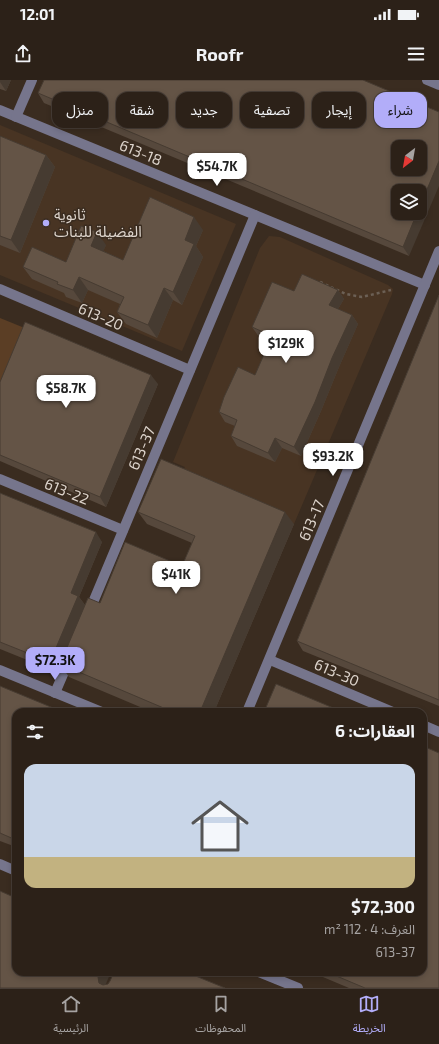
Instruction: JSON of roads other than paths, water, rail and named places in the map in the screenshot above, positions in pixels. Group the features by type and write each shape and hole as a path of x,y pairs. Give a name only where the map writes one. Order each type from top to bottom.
{"street":[{"path":"16,117 32,80"},
{"path":"427,80 439,85"},
{"name":"613-18","path":"0,110 425,285"},
{"name":"613-37","path":"85,622 255,215"},
{"name":"613-17","path":"249,708 439,251"},
{"name":"613-20","path":"0,289 190,370"},
{"name":"613-22","path":"0,479 123,530"},
{"path":"55,692 73,650"},
{"name":"613-30","path":"270,660 384,708"},
{"path":"0,670 93,708"},
{"path":"427,727 439,732"},
{"path":"0,864 12,869"},
{"path":"270,976 298,988"}],"place":[{"name":"ثانوية الفضيلة للبنات","path":"46,223"}]}
